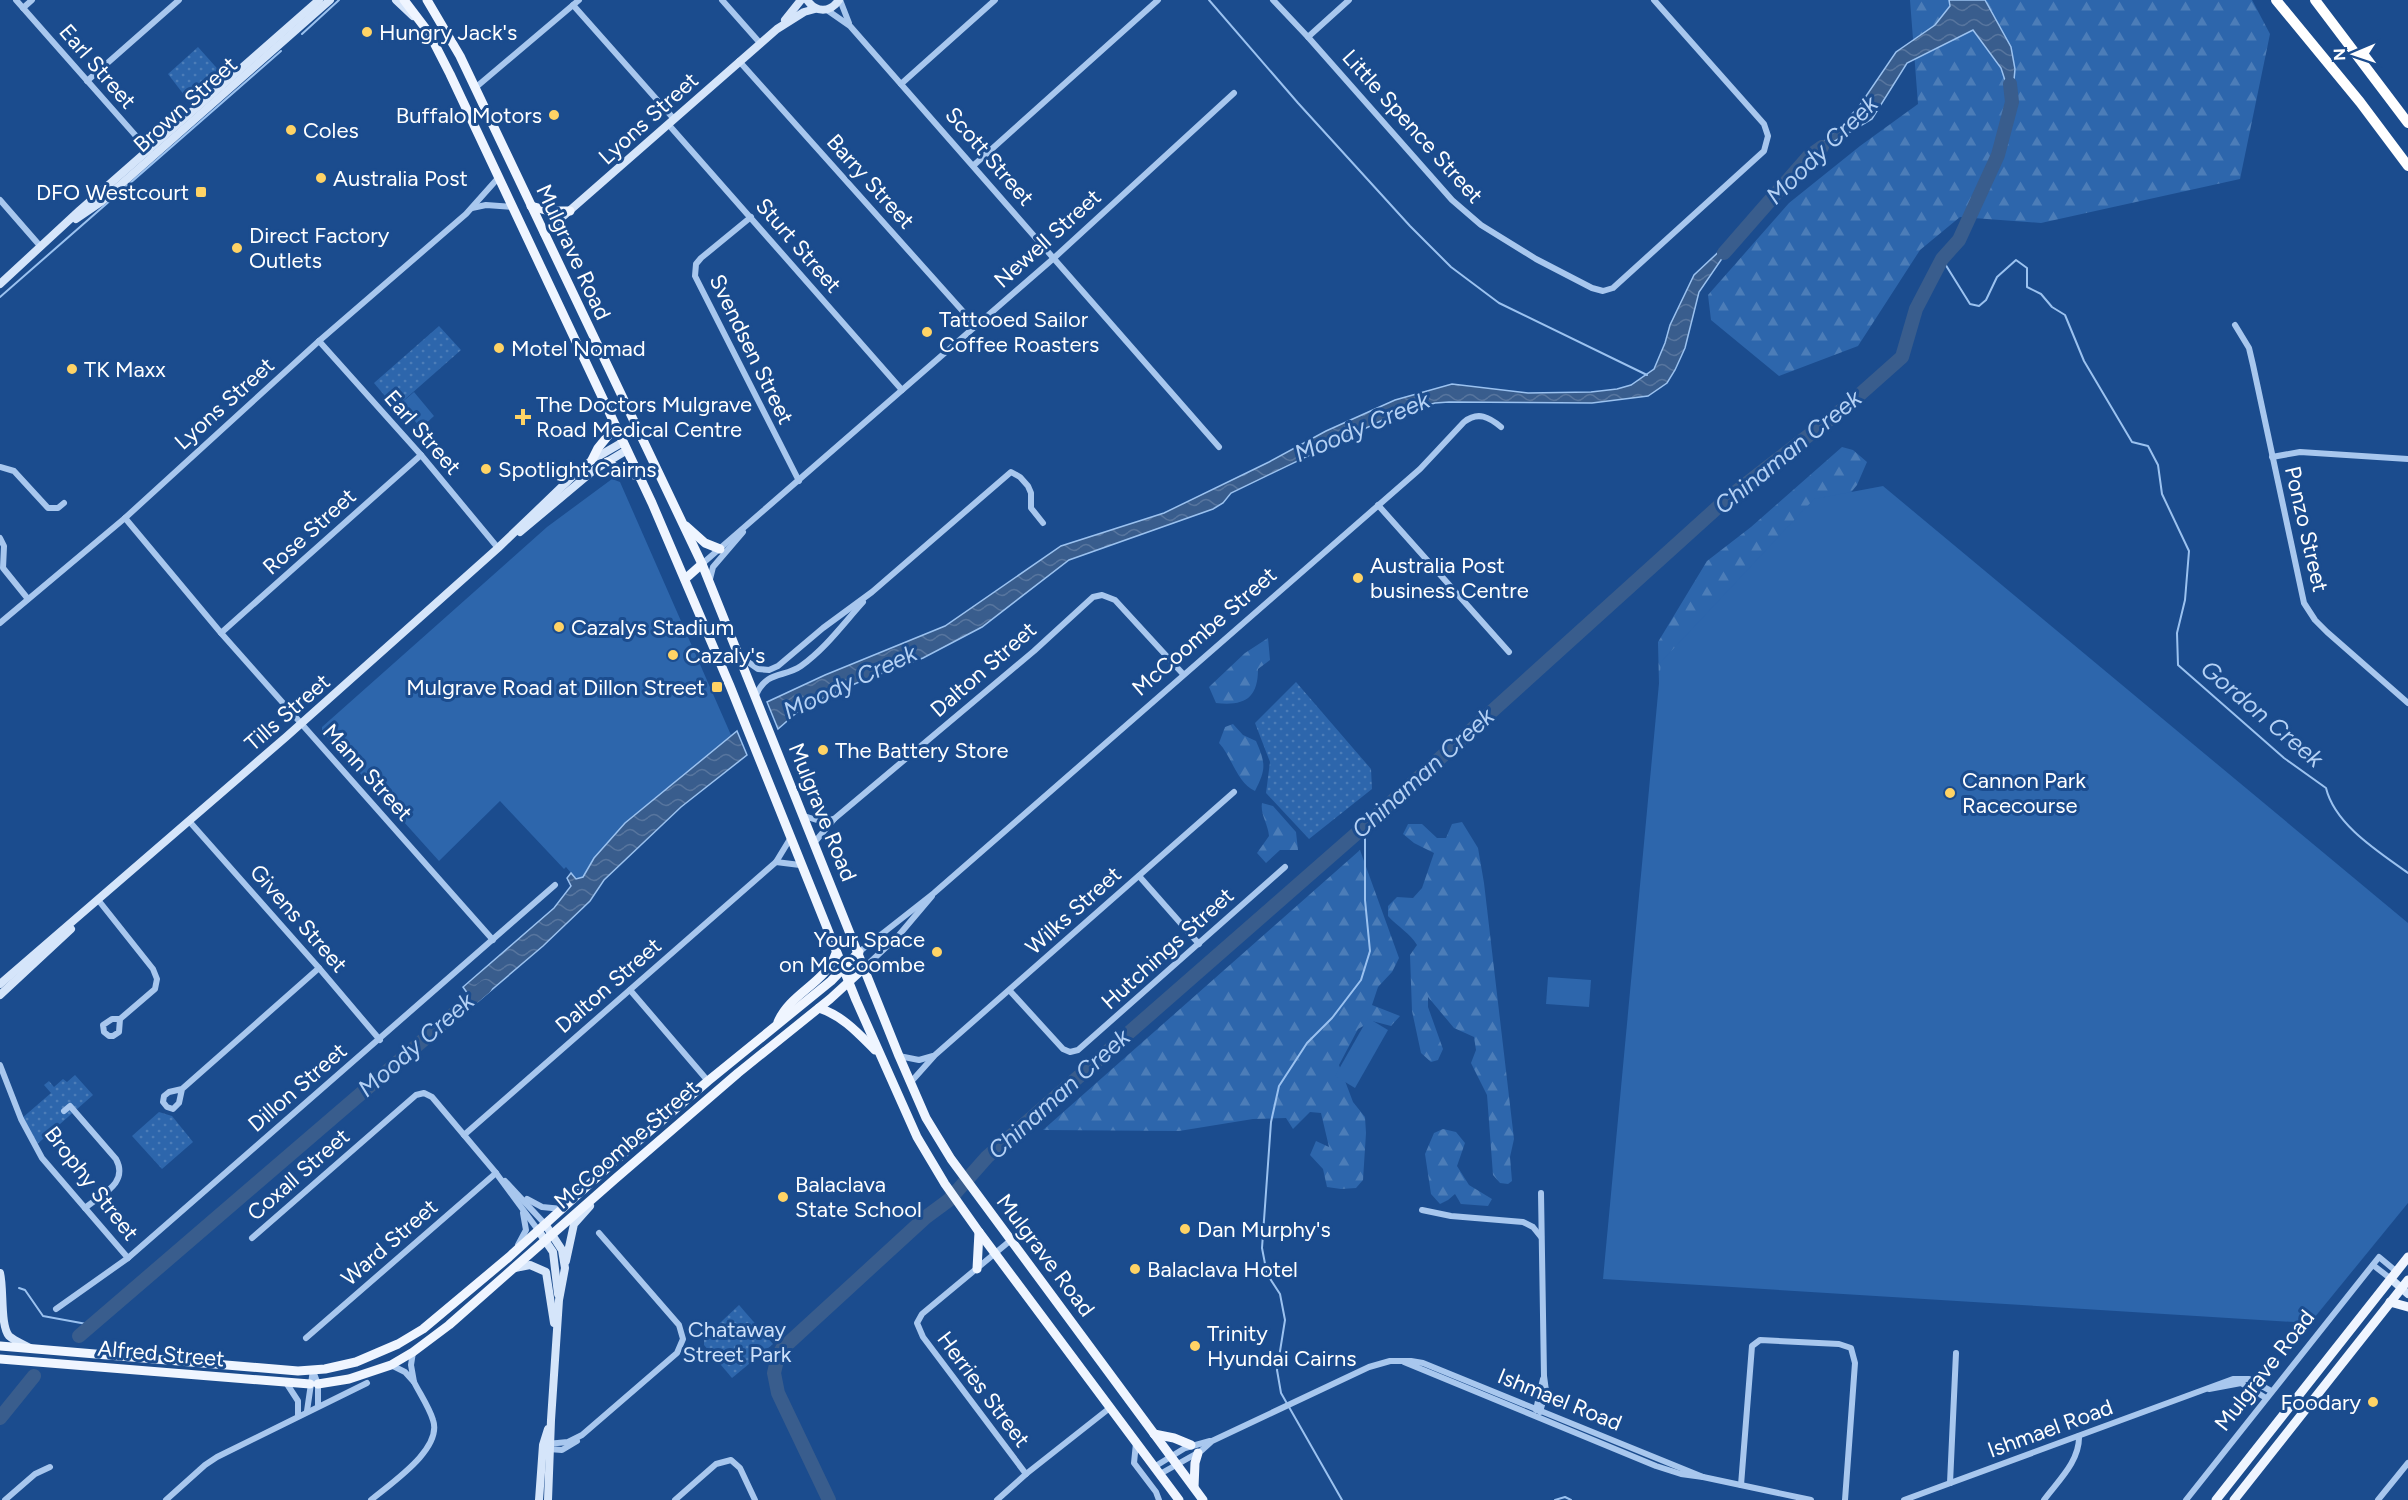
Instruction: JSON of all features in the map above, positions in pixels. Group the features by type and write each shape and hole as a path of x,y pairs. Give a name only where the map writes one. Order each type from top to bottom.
{"highway":[{"path":"2276,0 2360,102 2408,166"},
{"path":"2315,0 2408,123"}],"main road":[{"name":"Mulgrave Road","path":"404,0 436,47 639,476 741,713 848,982 917,1137 948,1189 979,1232 1179,1500"},
{"name":"Mulgrave Road","path":"431,3 452,40 702,564 741,656 910,1083 934,1132 961,1173 1203,1500"},
{"path":"531,206 549,211 570,211"},
{"path":"530,243 544,233"},
{"path":"592,460 598,448 616,426"},
{"path":"625,446 641,438"},
{"path":"607,462 622,472 639,476"},
{"path":"682,522 705,543 720,549"},
{"path":"685,579 702,564"},
{"name":"McCoombe Street","path":"313,1370 356,1362 410,1338 509,1257 708,1081 829,983 859,952"},
{"path":"777,1024 783,1009 829,969 836,953"},
{"name":"McCoombe Street","path":"314,1384 349,1379 391,1365 449,1326 615,1179 865,967"},
{"path":"819,1008 847,1023 880,1056"},
{"path":"977,1269 979,1232"},
{"path":"2394,1276 2408,1257"},
{"name":"Mulgrave Road","path":"2216,1500 2394,1276"},
{"path":"2234,1500 2390,1302 2406,1285"},
{"path":"2390,1302 2408,1307"},
{"name":"Alfred Street","path":"0,1346 313,1370"},
{"name":"Alfred Street","path":"0,1359 287,1384 314,1384"},
{"path":"1155,1434 1174,1438 1195,1449 1194,1487"}],"street":[{"name":"Earl Street","path":"16,0 150,153"},
{"path":"23,8 32,0"},
{"path":"87,81 179,0"},
{"name":"Brown Street","path":"150,153 319,0"},
{"name":"Brown Street","path":"0,284 59,230 330,0"},
{"path":"396,0 421,22"},
{"path":"722,0 760,43"},
{"name":"Lyons Street","path":"777,29 801,0"},
{"path":"807,0 815,9 826,10 839,0"},
{"name":"Scott Street","path":"839,0 850,26"},
{"path":"901,84 995,0"},
{"path":"974,165 1158,0"},
{"name":"Little Spence Street","path":"1273,0 1452,200 1481,225 1536,259 1587,286 1603,291 1613,288 1764,151 1768,136 1764,124 1654,0"},
{"path":"1308,37 1349,0"},
{"path":"475,88 576,2"},
{"name":"Sturt Street","path":"576,2 671,122 902,390"},
{"name":"Lyons Street","path":"544,233 760,43 804,12 815,9"},
{"name":"Scott Street","path":"826,10 850,26 1219,447"},
{"name":"Barry Street","path":"739,61 975,326"},
{"name":"Newell Street","path":"702,564 1054,258 1234,93"},
{"name":"Lyons Street","path":"0,623 124,518 319,341 472,208 499,177"},
{"path":"0,201 41,247"},
{"path":"472,208 486,205 513,207"},
{"name":"Svendsen Street","path":"751,217 701,258 696,264 695,276 799,481"},
{"name":"Ponzo Street","path":"2235,325 2249,348 2299,585 2308,611 2327,632 2408,703"},
{"name":"Earl Street","path":"319,341 421,455 498,548"},
{"name":"McCoombe Street","path":"859,952 934,893 1378,506 1420,469 1468,418 1486,416 1501,427"},
{"name":"Tills Street","path":"0,984 99,901 300,724 498,548 592,460 625,446"},
{"name":"Tills Street","path":"498,548 534,522 625,446"},
{"path":"2272,457 2300,452 2408,459"},
{"name":"Rose Street","path":"221,633 421,455"},
{"path":"0,467 14,471 48,508 58,508 64,503"},
{"path":"741,656 753,667 766,670 777,667 824,627 872,592 1011,472 1020,477 1028,486 1031,508 1043,523"},
{"path":"1378,506 1509,652"},
{"name":"Mann Street","path":"124,518 300,724 494,940"},
{"name":"Newell Street","path":"709,581 713,567 747,527"},
{"path":"0,538 4,546 3,568 28,599"},
{"path":"756,694 769,678 793,670 829,641 872,592"},
{"name":"Dalton Street","path":"814,843 834,819 1034,651 1084,604 1102,595 1115,600 1184,675"},
{"path":"787,659 788,665 793,670"},
{"name":"Wilks Street","path":"910,1083 935,1055 1234,792"},
{"path":"804,816 820,821 834,819"},
{"name":"Givens Street","path":"189,821 380,1040"},
{"name":"Dalton Street","path":"465,1135 776,862 790,839"},
{"path":"776,862 800,865"},
{"name":"Hutchings Street","path":"1010,991 1062,1048 1070,1052 1080,1048 1285,867"},
{"path":"1139,876 1198,944"},
{"name":"Dillon Street","path":"56,1309 128,1258 555,885"},
{"name":"McCoombe Street","path":"865,967 899,935 934,893"},
{"path":"99,901 153,969 157,979 155,989 120,1020"},
{"name":"Tills Street","path":"0,995 56,945 99,901"},
{"path":"182,1089 319,968"},
{"path":"630,990 708,1081"},
{"path":"899,1056 919,1060 935,1055"},
{"name":"Brophy Street","path":"0,1065 35,1146 59,1179 128,1258"},
{"name":"Coxall Street","path":"252,1238 416,1095 424,1093 432,1097 465,1135"},
{"path":"70,1106 121,1167 121,1174 116,1183 85,1208"},
{"path":"465,1135 521,1207 542,1227"},
{"path":"496,1173 517,1192 538,1206 562,1209"},
{"name":"Ward Street","path":"306,1338 496,1173"},
{"path":"548,1500 549,1446 559,1300 574,1224 615,1179"},
{"path":"517,1192 562,1250 565,1268"},
{"path":"1536,1417 1544,1376 1541,1193"},
{"path":"509,1257 526,1230 526,1221 521,1207"},
{"path":"1422,1210 1451,1216 1523,1222 1533,1227 1542,1237"},
{"path":"549,1446 568,1442 582,1435 676,1353 684,1339 679,1325 599,1233"},
{"path":"549,1236 555,1258 559,1300"},
{"path":"977,1269 1011,1240"},
{"name":"Mulgrave Road","path":"2186,1500 2379,1257 2394,1276"},
{"path":"2373,1264 2406,1285"},
{"path":"514,1268 530,1265 546,1272 556,1341"},
{"name":"Herries Street","path":"977,1269 922,1314 917,1323 923,1337 1026,1474"},
{"path":"0,1273 3,1285 4,1328 9,1336 33,1350"},
{"path":"1742,1485 1752,1346 1760,1340 1839,1344 1851,1348 1856,1363 1845,1500"},
{"path":"413,1352 411,1365 414,1382"},
{"path":"1950,1483 1956,1353"},
{"name":"Ishmael Road","path":"1402,1362 1675,1473 1742,1485 1777,1496 1811,1500"},
{"name":"Ishmael Road","path":"1157,1470 1171,1455 1195,1449 1378,1364 1402,1362 1423,1364 1703,1477"},
{"path":"371,1500 417,1460 434,1435 433,1420 414,1382 405,1372 391,1365"},
{"path":"313,1370 318,1406"},
{"name":"Ishmael Road","path":"2209,1389 2218,1383 2240,1377 2248,1378 2271,1391"},
{"path":"168,1499 217,1457 367,1383"},
{"name":"Ishmael Road","path":"1904,1500 2209,1389 2241,1383 2248,1385 2266,1398"},
{"path":"287,1384 298,1401 298,1416"},
{"path":"307,1411 314,1384"},
{"path":"997,1500 1026,1474 1111,1407"},
{"path":"1584,1437 1591,1430"},
{"path":"1591,1430 1592,1440"},
{"path":"2044,1500 2072,1462 2078,1449 2079,1436"},
{"path":"1136,1441 1134,1463 1156,1492 1159,1500"},
{"path":"539,1500 549,1446"},
{"name":"Ishmael Road","path":"1157,1470 1177,1464 1195,1449"},
{"path":"675,1500 716,1464 731,1460 740,1468 755,1500"},
{"path":"2378,1500 2408,1463"},
{"path":"5,1500 35,1474 50,1467"}],"green space":[{"path":"1910,0 2252,0 2270,34 2240,179 2041,223 1960,217 1920,250 1858,346 1779,376 1711,320 1708,295 1789,203 1860,146 1918,104"},
{"path":"198,47 223,75 191,104 168,74"},
{"path":"439,326 461,350 395,408 374,383"},
{"path":"414,392 434,416 421,428 400,404"},
{"path":"1842,447 1853,450 1867,462 1857,485 1660,726 1658,642 1707,561 1751,527"},
{"name":"Cazalys Stadium","path":"612,479 620,482 731,735 681,776 594,858 583,877 576,879 566,867 564,869 500,801 439,861 322,731 322,727 547,527"},
{"name":"Cannon Park Racecourse","path":"1883,486 2408,923 2408,1203 2310,1323 1603,1279 1661,662 1814,499"},
{"path":"1268,638 1270,660 1258,669 1252,694 1234,703 1216,703 1209,687 1245,653"},
{"path":"1296,682 1371,769 1372,789 1309,839 1266,793 1270,762 1255,723"},
{"path":"1233,724 1243,735 1256,741 1262,755 1263,772 1255,791 1239,776 1219,743 1225,727"},
{"path":"1262,803 1273,806 1296,832 1298,850 1280,850 1266,863 1257,853 1269,836"},
{"path":"1462,822 1478,848 1484,883 1514,1139 1510,1157 1512,1181 1508,1184 1500,1183 1493,1175 1487,1095 1471,1063 1476,1050 1474,1037 1454,1028 1428,997 1428,1007 1443,1049 1438,1060 1431,1062 1421,1053 1412,1011 1410,955 1417,945 1388,916 1388,906 1397,897 1413,898 1422,888 1434,853 1414,843 1403,834 1408,824 1422,824 1437,838 1446,838 1452,824"},
{"path":"1360,850 1399,958 1392,972 1378,987 1372,1005 1400,1016 1391,1026 1372,1021 1358,1029 1339,1065 1353,1102 1365,1117 1363,1180 1356,1188 1327,1187 1323,1169 1310,1155 1316,1141 1329,1147 1321,1113 1310,1112 1293,1129 1286,1118 1253,1119 1179,1131 1043,1130"},
{"path":"1548,977 1591,980 1589,1007 1546,1004"},
{"path":"1368,1018 1388,1030 1355,1088 1335,1076"},
{"path":"75,1075 93,1095 35,1146 21,1119 51,1093 44,1085 49,1081 54,1087 63,1079 67,1082"},
{"path":"159,1112 172,1116 193,1142 162,1169 132,1136"},
{"path":"1443,1129 1456,1132 1465,1143 1457,1166 1469,1185 1492,1199 1488,1206 1461,1204 1455,1194 1440,1204 1431,1194 1425,1154 1434,1133"},
{"name":"Chataway Street Park","path":"739,1305 773,1344 732,1378 704,1345 704,1338"}],"water":[{"path":"1949,0 1985,0 2011,47 2015,69 2012,102 2001,68 1973,30 1907,63 1872,119 1808,157 1858,108 1896,52 1935,25 1950,6"},
{"path":"1734,241 1699,292 1685,348 1675,370 1667,383 1648,396 1592,403 1435,403 1391,416 1231,493 1223,503 1213,509 1069,560 982,627 923,658 859,682 802,708 778,729 767,702 825,675 945,626 1061,546 1164,513 1269,462 1326,431 1395,400 1452,384 1528,393 1591,392 1631,385 1654,369 1670,325 1694,275 1727,244"},
{"path":"737,731 747,755 681,807 604,880 590,901 543,946 475,1004 463,987 554,908 571,886 567,878 571,873 576,879 583,877 594,858 625,823"}],"waterway":[{"path":"302,34 339,0"},
{"path":"1209,0 1298,103 1410,226 1451,267 1499,303 1647,375"},
{"path":"0,297 281,51"},
{"name":"Chinaman Creek","path":"829,1500 778,1393 774,1373 782,1349 926,1217 949,1200 987,1157 1365,826 1729,497 1848,405 1902,357 1916,309 1942,259 1959,240 1998,155 2012,102 2010,84"},
{"name":"Moody Creek","path":"1724,253 1808,157 1822,147"},
{"name":"Gordon Creek","path":"1942,259 1970,304 1979,306 1986,300 1997,277 2016,260 2027,268 2027,287 2041,294 2052,307 2065,315 2084,361 2132,442 2148,446 2158,465 2162,494 2189,551 2185,600 2177,633 2178,665 2284,758 2326,788 2331,801 2348,826 2408,873"},
{"path":"1342,1500 1281,1393 1277,1370 1285,1320 1280,1294 1267,1274 1262,1248 1271,1122 1279,1086 1307,1043 1332,1018 1361,980 1370,951 1365,900 1365,826"},
{"name":"Moody Creek","path":"79,1336 485,987"},
{"path":"19,1288 25,1290 43,1316 92,1325"},
{"name":"Moody Creek","path":"0,1418 34,1376"},
{"path":"1555,1500 1565,1497 1571,1500"}],"place":[{"name":"Hungry Jack's","path":"367,32"},
{"name":"Buffalo Motors","path":"554,115"},
{"name":"Coles","path":"291,130"},
{"name":"Australia Post","path":"321,178"},
{"name":"DFO Westcourt","path":"201,192"},
{"name":"Direct Factory Outlets","path":"237,248"},
{"name":"Tattooed Sailor Coffee Roasters","path":"927,332"},
{"name":"Motel Nomad","path":"499,348"},
{"name":"TK Maxx","path":"72,369"},
{"name":"The Doctors Mulgrave Road Medical Centre","path":"523,417"},
{"name":"Spotlight Cairns","path":"486,469"},
{"name":"Australia Post business Centre","path":"1358,578"},
{"name":"Cazalys Stadium","path":"559,627"},
{"name":"Cazaly's","path":"673,655"},
{"name":"Mulgrave Road at Dillon Street","path":"717,687"},
{"name":"The Battery Store","path":"823,750"},
{"name":"Cannon Park Racecourse","path":"1950,793"},
{"name":"Your Space on McCoombe","path":"937,952"},
{"name":"Balaclava State School","path":"783,1197"},
{"name":"Dan Murphy's","path":"1185,1229"},
{"name":"Balaclava Hotel","path":"1135,1269"},
{"name":"Trinity Hyundai Cairns","path":"1195,1346"},
{"name":"Foodary","path":"2373,1402"}]}
